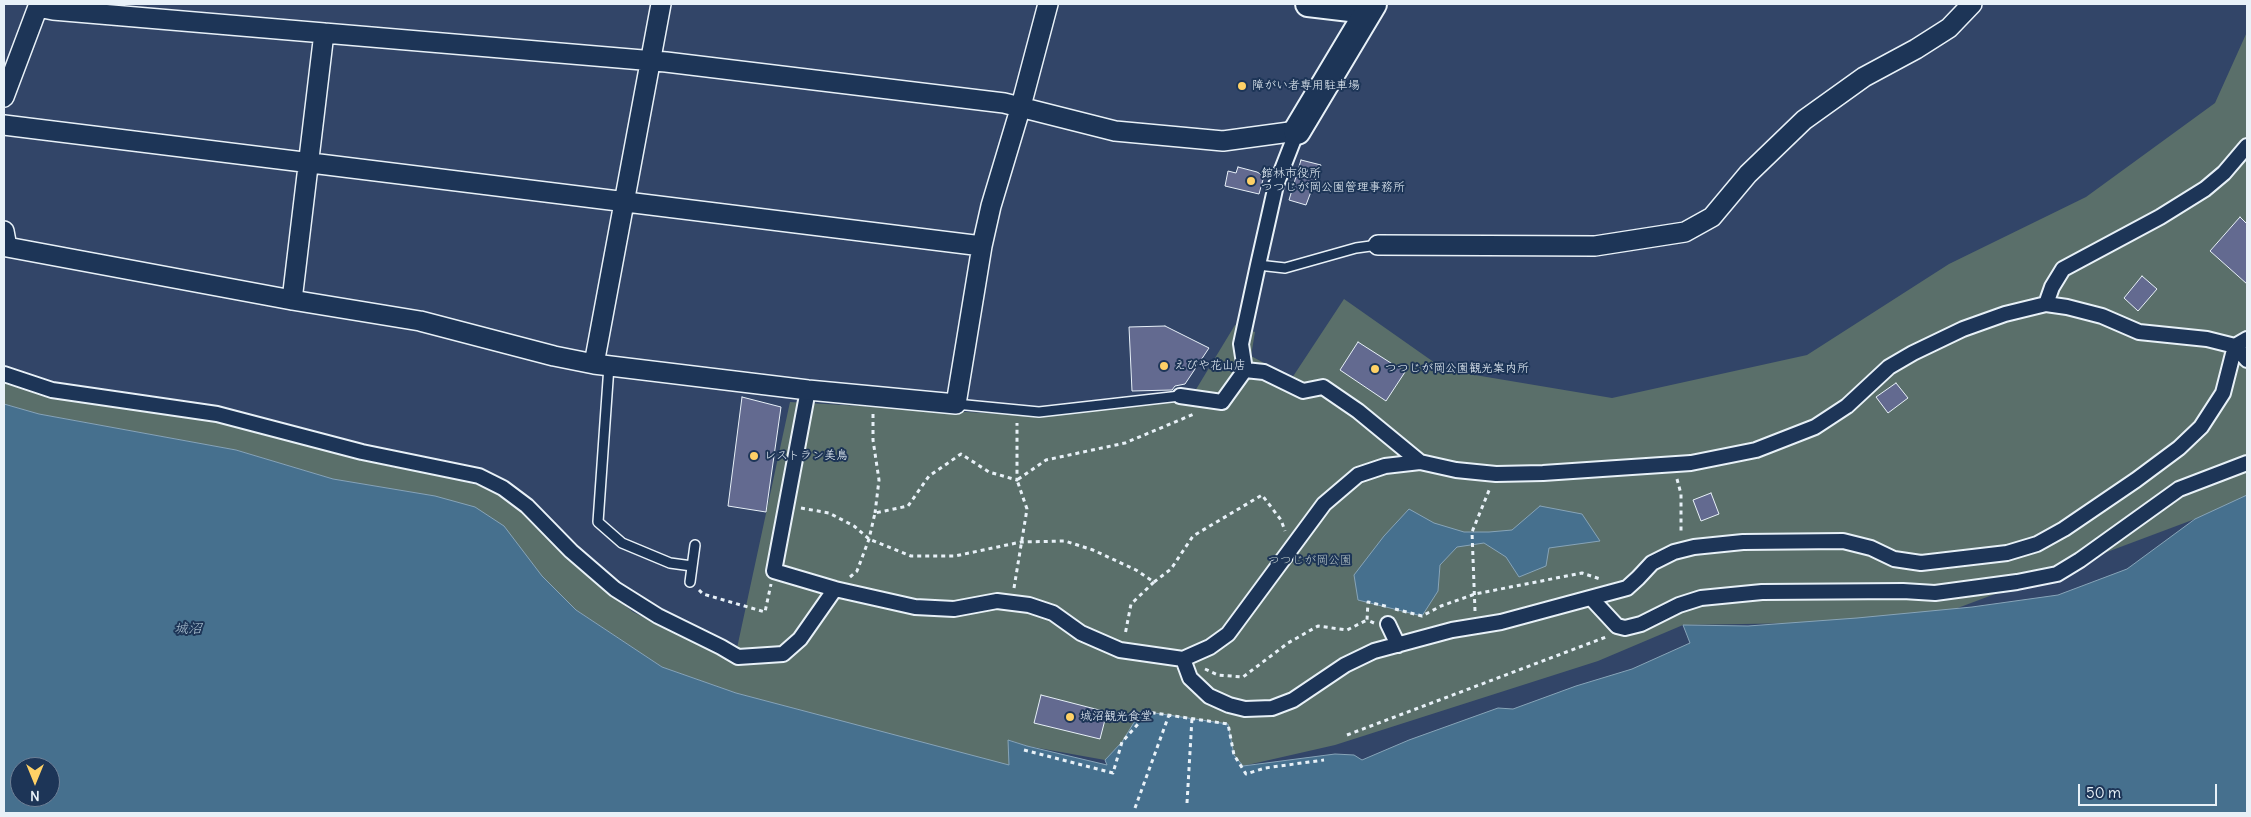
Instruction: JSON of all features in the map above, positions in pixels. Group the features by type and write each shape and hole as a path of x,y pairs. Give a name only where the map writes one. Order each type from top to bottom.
{"main road":[{"path":"1297,131 1370,7"}],"street":[{"path":"601,365 624,202 661,4"},
{"path":"4,231 7,247 292,300 420,321 554,356 601,365 808,390 956,404 982,246 991,206 1021,106 1048,4"},
{"path":"1308,4 1370,7"},
{"path":"1378,246 1595,246 1686,232 1712,217 1748,174 1804,120 1864,77 1916,50 1949,28 1972,4"},
{"path":"4,97 38,5 53,10 651,61 1021,106 1047,115 1115,131 1223,141 1297,131 1276,185 1258,265 1241,344 1245,370 1222,402 1180,396"},
{"path":"292,300 324,33"},
{"path":"4,125 982,246"},
{"path":"2046,304 2052,287 2063,269 2160,217 2205,189 2224,173 2247,146"},
{"path":"808,390 774,571 835,589 915,607 954,608 970,607 981,603 1012,602 1053,613 1081,633 1120,650 1183,659 1210,647 1228,634 1324,504 1358,475 1385,466 1420,462 1456,470 1496,474 1691,464 1756,450 1787,440 1815,427 1847,406 1889,367 1913,353 1963,330 2005,314 2046,304 2102,316 2138,332 2241,343"},
{"path":"2241,343 2247,360"},
{"path":"1183,659 1190,678 1209,696 1229,705 1245,709 1272,708 1294,700 1345,665 1374,651 1476,626 1501,622 1627,588 1652,562 1682,550 1743,542 1843,541 1871,548 1894,559 1921,562 2007,553 2037,544 2064,529 2179,448 2201,427 2224,393 2241,343"},
{"path":"1245,370 1264,372 1303,391 1323,387 1358,411 1420,462"},
{"path":"4,374 60,392 217,414 362,452 479,476 503,488 527,506 571,551 615,589 658,616 721,646 738,657 783,654 800,638 835,589"},
{"path":"1591,598 1617,626 1625,628 1641,624 1701,598 1762,592 1935,592 2017,582 2057,574 2080,560 2179,489 2247,463"},
{"path":"1388,624 1398,645"}],"lane":[{"path":"1258,265 1285,268 1356,248 1378,246"},
{"path":"601,365 598,522 622,544 670,563 692,566"},
{"path":"956,404 1039,412 1180,396"},
{"path":"690,582 695,545"}],"path":[{"path":"835,589 857,571 870,539 875,513 879,480 873,440 872,396"},
{"path":"1017,480 1046,460 1125,443 1222,402"},
{"path":"1012,602 1027,510 1017,480 1018,433 1016,410"},
{"path":"875,513 908,506 929,476 961,454 989,472 1017,480"},
{"path":"1673,464 1682,494 1682,550"},
{"path":"1476,626 1471,545 1472,532 1496,474"},
{"path":"1128,651 1125,636 1131,604 1170,569 1193,536 1262,495 1281,520 1291,548"},
{"path":"786,506 829,513 854,526 870,539 911,556 955,556 1022,542 1065,541 1093,550 1136,570 1154,582"},
{"path":"690,582 703,594 765,612 774,571"},
{"path":"1368,620 1368,602 1422,616 1441,606 1475,594 1582,573 1627,588"},
{"path":"1368,620 1380,626 1395,622 1399,610"},
{"path":"1183,659 1218,675 1243,677 1288,643 1318,626 1347,630 1368,620"},
{"path":"1347,735 1608,636 1617,626"},
{"path":"1024,750 1113,773 1122,742 1145,716 1142,711 1228,724 1234,755 1246,774 1265,768 1324,760"},
{"path":"1136,808 1169,715"},
{"path":"1187,803 1192,718"}],"green space":[{"name":"つつじが岡公園","path":"2247,32 2247,506 2195,519 1923,621 1683,625 1598,661 1335,745 1243,766 1234,755 1227,724 1142,711 1122,742 1105,760 1027,746 1009,740 1010,766 736,693 662,667 576,610 542,576 435,496 333,479 236,450 39,414 4,404 4,379 56,398 228,423 353,458 434,474 489,488 528,517 574,565 633,612 734,662 790,402 1037,416 1192,396 1235,325 1255,332 1251,356 1292,378 1344,299 1445,370 1612,398 1807,355 1949,264 2086,197 2215,103"}],"water":[{"name":"城沼","path":"4,404 39,414 236,450 333,479 435,496 475,507 504,526 542,576 576,610 662,667 736,693 1009,765 1008,740 1107,765 1105,760 1122,742 1141,711 1228,724 1234,755 1243,766 1335,754 1354,755 1362,760 1409,740 1498,708 1513,709 1576,686 1632,669 1690,643 1683,625 1748,626 1857,618 1972,607 2058,595 2127,569 2195,519 2247,495 2247,813 4,813"},
{"path":"1540,506 1582,514 1600,541 1549,548 1546,566 1519,577 1506,557 1484,543 1457,547 1440,565 1438,591 1422,616 1358,600 1354,575 1384,536 1409,509 1434,523 1464,532 1489,532 1512,530"}],"building":[{"path":"1301,160 1321,165 1306,205 1289,200"},
{"path":"1238,167 1264,176 1259,194 1225,186 1228,171 1236,173"},
{"path":"2240,217 2247,224 2247,284 2210,251"},
{"path":"2142,276 2157,289 2138,311 2124,298"},
{"name":"えびや花山店","path":"1165,326 1209,348 1185,384 1175,386 1172,390 1132,391 1129,327"},
{"path":"1358,342 1405,372 1386,401 1340,370"},
{"path":"1896,383 1908,398 1888,413 1876,397"},
{"name":"レストラン美鳥","path":"742,397 781,407 766,512 728,506"},
{"path":"1711,493 1719,514 1701,521 1693,500"},
{"name":"城沼観光食堂","path":"1041,695 1107,712 1100,739 1034,723"}],"place":[{"name":"障がい者専用駐車場","path":"1242,86"},
{"name":"館林市役所 つつじが岡公園管理事務所","path":"1251,181"},
{"name":"えびや花山店","path":"1164,366"},
{"name":"つつじが岡公園観光案内所","path":"1375,369"},
{"name":"レストラン美鳥","path":"754,456"},
{"name":"城沼観光食堂","path":"1070,717"}]}
